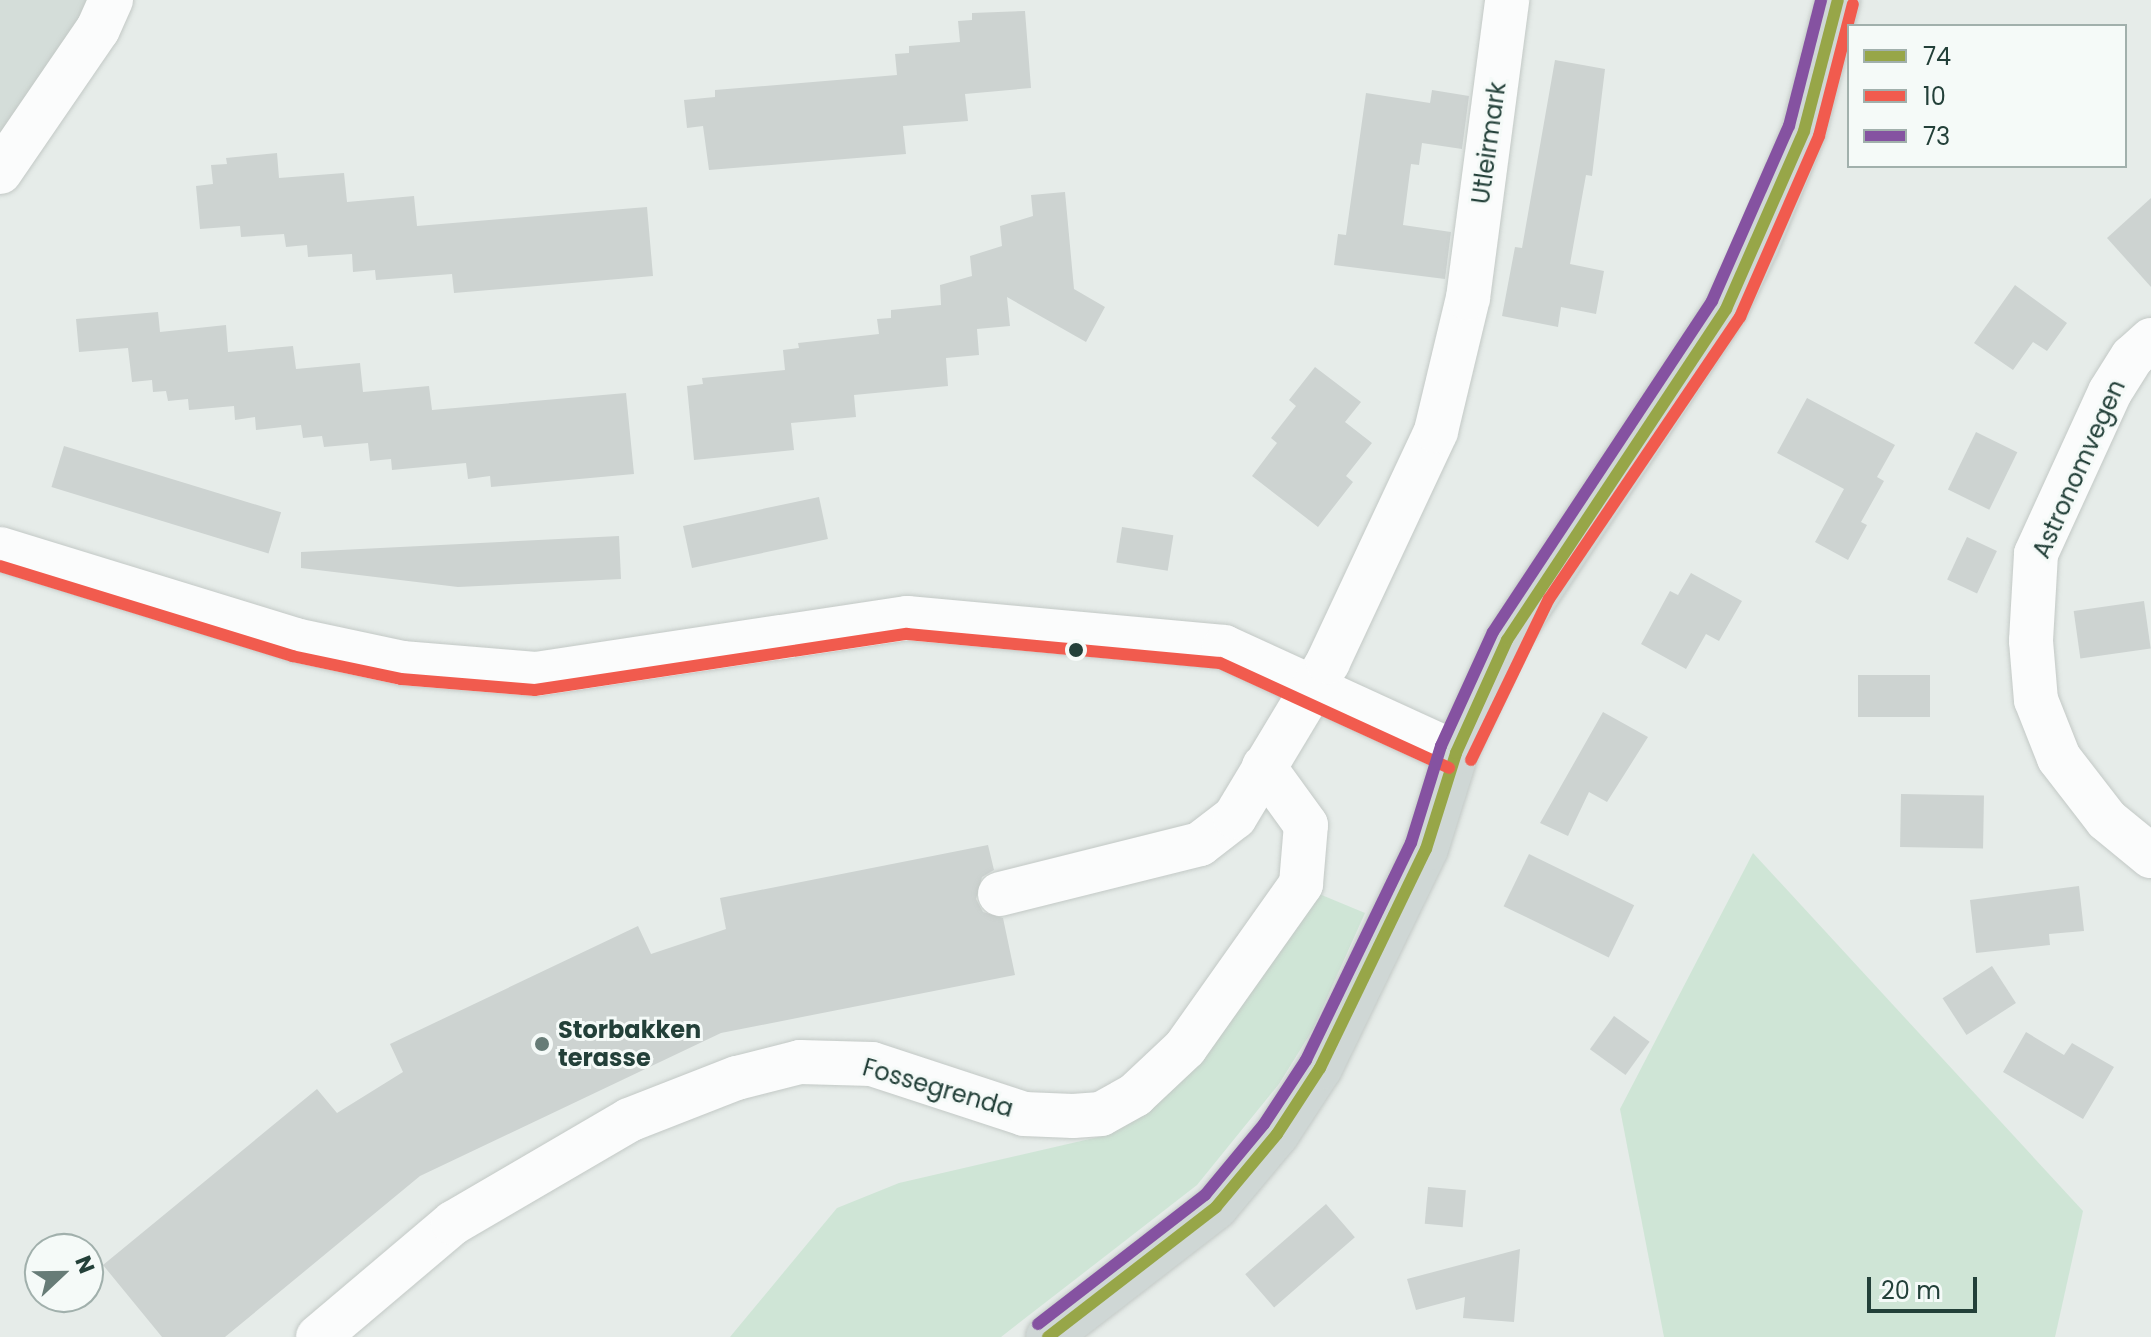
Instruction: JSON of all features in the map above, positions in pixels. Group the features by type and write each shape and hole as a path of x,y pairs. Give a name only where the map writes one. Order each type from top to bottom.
{"main road":[{"path":"1048,1337 1216,1207 1277,1134 1356,1001 1426,849 1456,753 1507,640 1535,591 1732,296 1804,131 1838,0"}],"street":[{"path":"0,172 98,29 111,0"},
{"name":"Utleirmark","path":"1311,685 1328,662 1436,431 1468,298 1507,0"},
{"name":"Astronomvegen","path":"2151,340 2132,357 2110,392 2036,554 2031,641 2036,700 2059,758 2107,820 2151,856"},
{"path":"0,549 295,640 402,663 536,674 907,618 1224,647 1456,753"},
{"path":"1000,894 1200,844 1235,817 1311,685"},
{"name":"Fossegrenda","path":"318,1337 453,1223 629,1120 737,1078 800,1062 872,1064 1024,1114 1101,1114 1135,1095 1185,1048 1301,884 1306,825 1264,767"}],"shaded area":[{"path":"0,0 98,0 0,146"}],"green space":[{"path":"1753,853 2083,1211 2055,1337 1664,1337 1620,1109"},
{"path":"1312,891 1365,913 1313,1029 1279,1084 1197,1185 1001,1337 730,1337 837,1208 899,1183 1107,1135 1207,1036"}],"building":[{"path":"1025,11 1031,88 965,94 968,121 903,126 906,154 709,170 703,126 687,128 684,100 715,97 715,90 897,75 895,54 909,53 909,46 960,42 958,21 972,20 972,13"},
{"path":"1555,60 1605,69 1592,176 1586,175 1570,264 1604,271 1596,314 1561,307 1558,327 1502,316 1515,247 1522,248"},
{"path":"1432,90 1469,96 1462,149 1422,143 1419,165 1411,164 1403,225 1451,232 1445,279 1334,265 1338,234 1346,235 1366,93 1430,103"},
{"path":"277,153 279,178 344,173 347,202 414,196 417,226 647,207 653,276 454,293 452,274 376,280 375,270 353,272 352,254 308,257 307,245 286,247 284,234 241,237 240,226 200,229 196,186 213,184 211,165 227,164 226,158"},
{"path":"1065,192 1074,289 1105,307 1086,342 1007,297 1010,326 977,329 979,355 946,358 948,386 854,395 856,417 791,423 794,450 694,460 687,386 703,384 702,378 785,370 783,350 799,348 798,343 879,334 877,319 891,318 891,310 941,305 940,285 972,276 970,256 1002,246 1000,226 1033,216 1031,195"},
{"path":"2151,198 2151,287 2107,238"},
{"path":"2015,285 2067,323 2047,351 2033,342 2013,370 1974,343"},
{"path":"158,312 160,332 226,325 228,352 293,346 296,369 360,363 363,392 429,386 432,410 626,393 634,474 491,487 490,476 468,479 466,463 392,470 391,459 370,461 368,443 324,447 322,436 303,438 301,425 256,430 255,417 235,420 234,406 189,410 188,399 168,401 166,391 153,392 152,380 132,382 128,348 79,352 76,319"},
{"path":"1315,367 1361,402 1345,422 1372,443 1346,476 1353,482 1318,527 1252,476 1277,443 1271,438 1296,406 1289,400"},
{"path":"1807,398 1895,445 1877,477 1884,481 1861,522 1867,525 1848,560 1815,542 1844,489 1777,453"},
{"path":"1976,432 2017,452 1989,510 1948,490"},
{"path":"64,446 281,512 269,553 51,487"},
{"path":"819,497 828,539 692,568 683,526"},
{"path":"1122,527 1173,535 1168,571 1116,563"},
{"path":"619,536 621,579 458,587 301,568 301,552"},
{"path":"1967,537 1997,551 1977,594 1947,580"},
{"path":"1691,573 1742,601 1719,641 1706,634 1686,669 1641,644 1670,591 1678,595"},
{"path":"2144,601 2151,649 2080,658 2074,611"},
{"path":"1858,675 1930,675 1930,717 1858,717"},
{"path":"1603,712 1648,737 1607,802 1589,792 1568,836 1540,823"},
{"path":"1901,794 1984,795 1983,848 1900,847"},
{"path":"988,845 994,870 982,877 976,899 983,912 1003,918 1015,975 721,1033 420,1176 225,1337 162,1337 104,1266 317,1089 337,1113 403,1072 390,1044 638,926 651,954 726,929 720,898"},
{"path":"1529,854 1634,905 1609,957 1504,906"},
{"path":"2079,886 2084,931 2049,934 2050,945 1976,953 1970,900"},
{"path":"1992,966 2016,1003 1966,1035 1943,998"},
{"path":"1614,1016 1650,1042 1625,1075 1590,1049"},
{"path":"2026,1032 2064,1055 2072,1043 2114,1067 2083,1119 2003,1072"},
{"path":"1428,1187 1466,1190 1463,1227 1425,1224"},
{"path":"1326,1204 1355,1237 1274,1307 1245,1274"},
{"path":"1520,1249 1514,1322 1463,1318 1465,1297 1416,1310 1407,1279"}],"transit line":[{"name":"73","path":"1038,1324 1205,1195 1264,1124 1306,1060 1411,843 1441,746 1493,632 1712,301 1789,126 1821,0"},
{"name":"74","path":"1048,1337 1216,1207 1277,1134 1320,1068 1426,849 1456,753 1507,640 1726,309 1804,131 1838,0"},
{"name":"10","path":"1848,24 1853,4"},
{"name":"10","path":"1471,760 1549,599 1740,317 1819,136 1847,27"},
{"name":"10","path":"0,566 292,656 401,679 535,690 907,634 1220,663 1449,768"}],"place":[{"name":"Storbakken terasse","path":"542,1044"}]}
